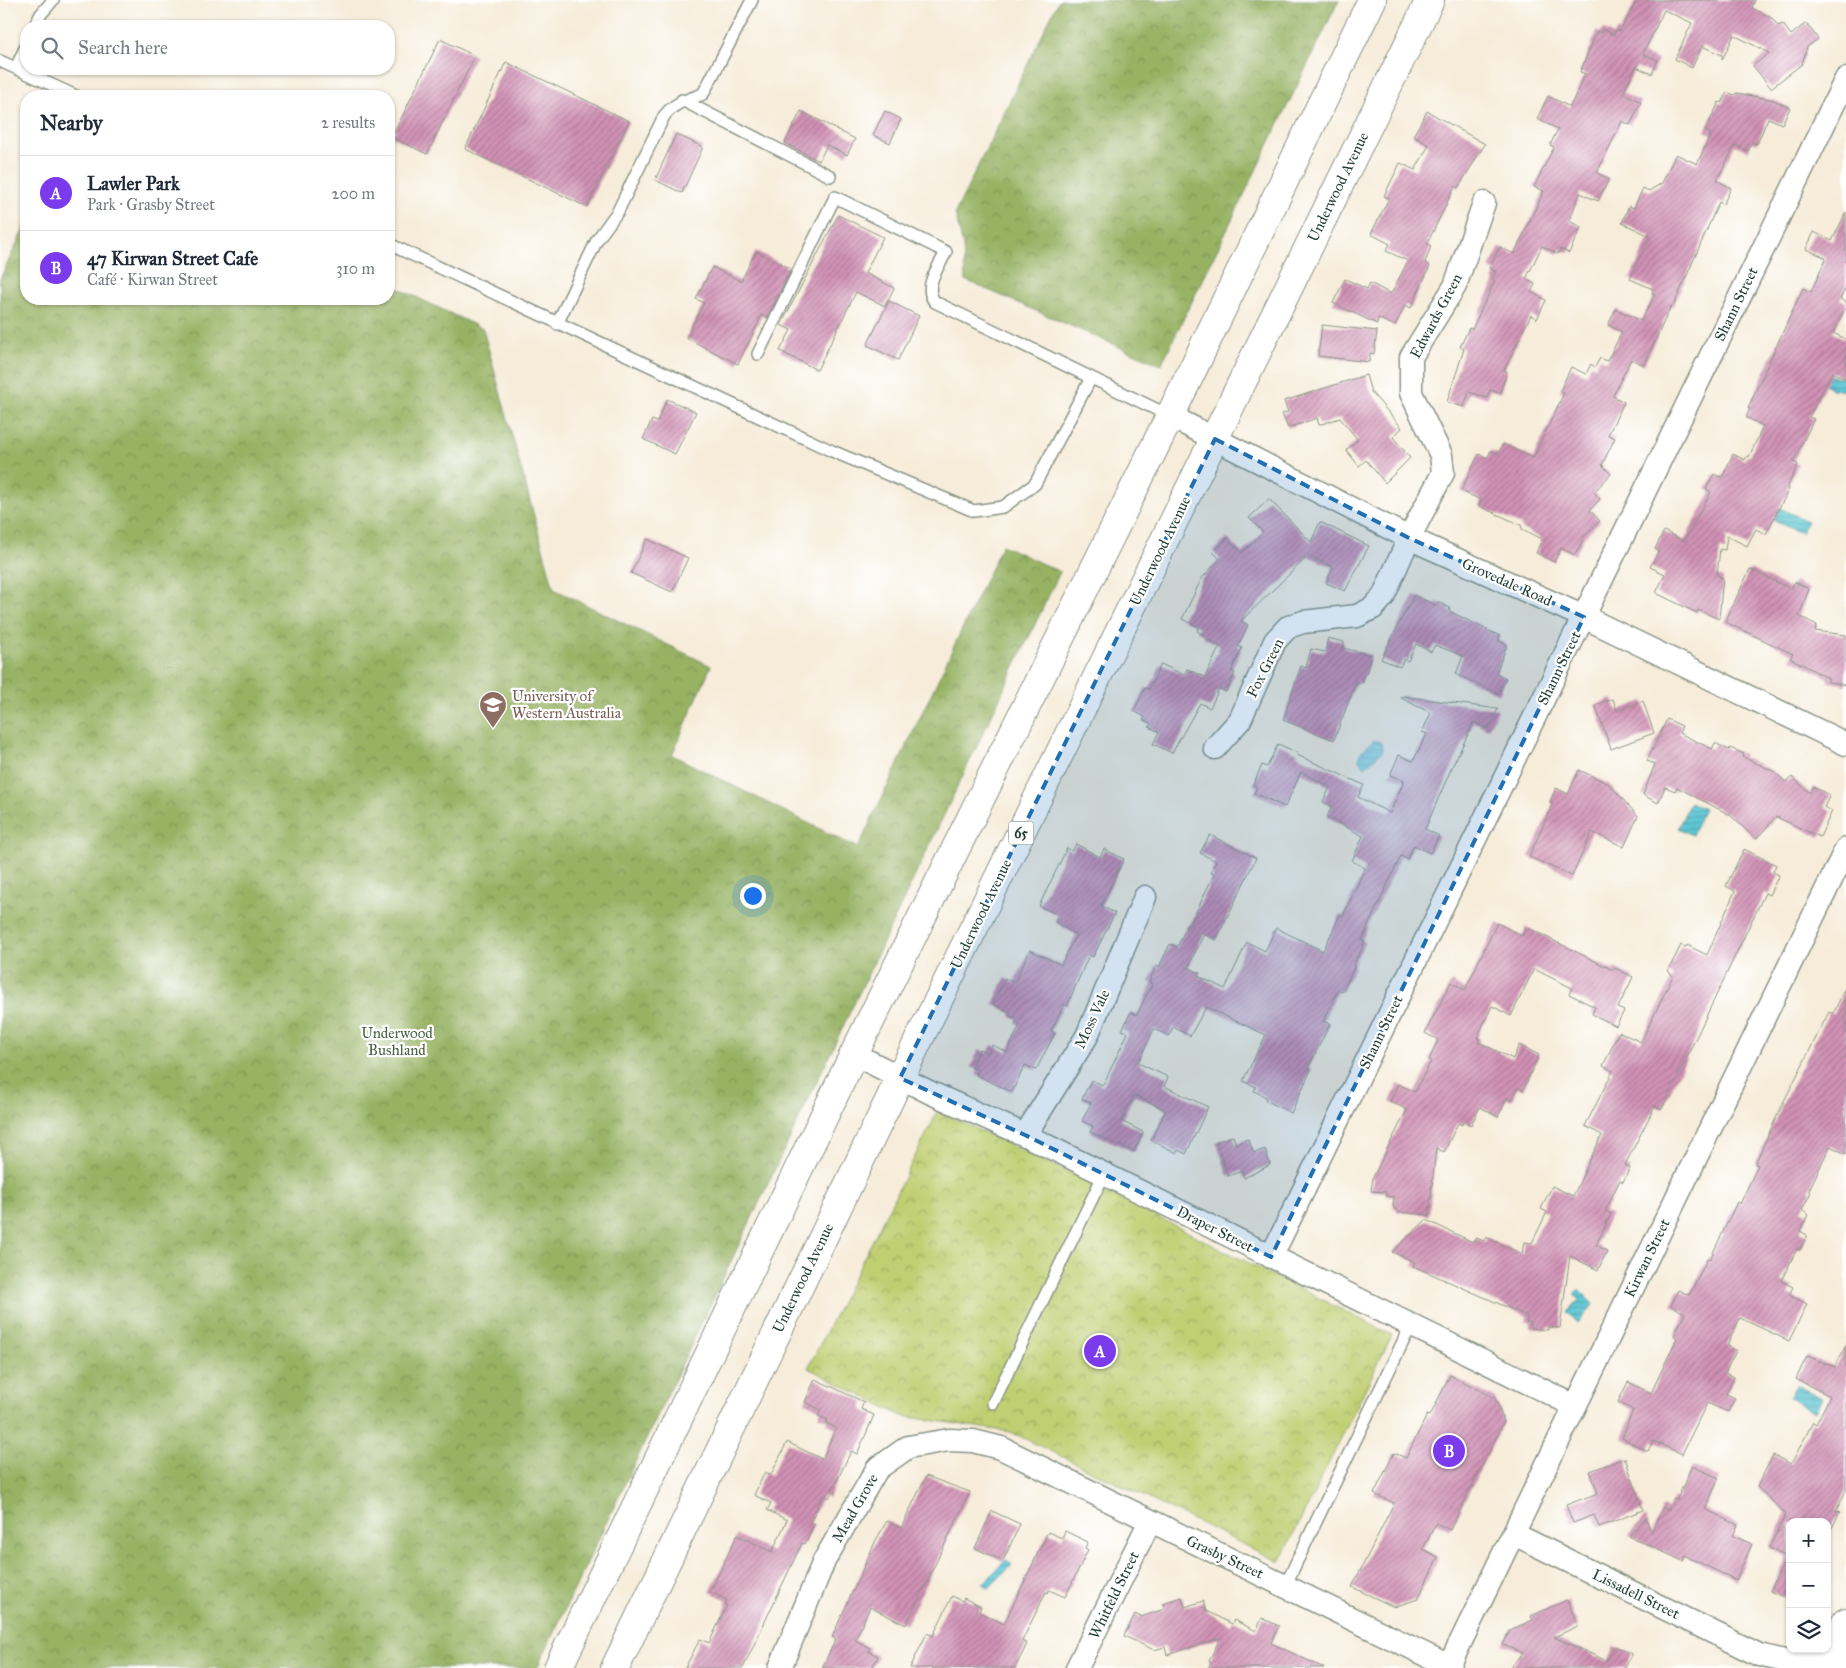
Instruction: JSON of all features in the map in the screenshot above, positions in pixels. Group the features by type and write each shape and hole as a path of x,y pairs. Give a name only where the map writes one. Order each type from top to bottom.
{"main road":[{"path":"558,1668 854,1054 1170,416 1372,0"},
{"name":"Underwood Avenue","path":"615,1668 900,1078 1430,0"}],"street":[{"name":"Shann Street","path":"1271,1257 1846,79"},
{"name":"Edwards Green","path":"1409,538 1443,473 1441,455 1411,393 1411,358 1454,286 1484,203"},
{"name":"Grovedale Road","path":"1170,416 1409,538 1584,617 1846,744"},
{"name":"Fox Green","path":"1215,748 1240,720 1275,641 1288,627 1303,622 1357,616 1373,608 1383,597 1409,538"},
{"name":"Kirwan Street","path":"1449,1667 1846,849"},
{"name":"Moss Vale","path":"1026,1135 1087,1036 1146,897"},
{"name":"Draper Street","path":"854,1054 900,1078 1026,1135 1575,1406"},
{"name":"Mead Grove","path":"780,1668 824,1562 877,1469 908,1447 949,1440 973,1441 1001,1448"},
{"name":"Grasby Street","path":"1001,1448 1449,1667"},
{"name":"Whitfeld Street","path":"1077,1668 1150,1521"},
{"name":"Lissadell Street","path":"1514,1534 1767,1662 1824,1654"}],"lane":[{"path":"38,20 53,0"},
{"path":"558,324 597,240 618,211 664,116 682,100 703,94 752,0"},
{"path":"16,68 20,59"},
{"path":"0,60 20,70"},
{"path":"31,75 63,90"},
{"path":"682,100 830,176"},
{"path":"758,354 836,197 946,252 929,287 930,297 935,302 1170,416"},
{"path":"395,247 832,451 974,511 1003,507 1035,484 1091,378"},
{"path":"992,1403 1104,1174"},
{"path":"1285,1586 1411,1325"}],"highlighted area":[{"path":"1215,439 1409,538 1584,617 1271,1257 1025,1135 900,1078"}],"green space":[{"path":"1059,0 1339,0 1161,365 965,280 963,246 955,213"},
{"name":"Underwood Bushland","path":"20,237 20,305 395,305 395,287 483,329 554,589 711,666 672,755 858,848 1002,545 1060,572 537,1668 0,1668 0,279"},
{"path":"938,1111 1072,1174 1392,1335 1280,1562 1011,1432 902,1416 808,1368"}],"water":[{"path":"1829,375 1846,379 1846,391 1833,389 1824,384"},
{"path":"1780,508 1807,521 1801,533 1774,521"},
{"path":"1373,741 1378,741 1382,744 1383,751 1365,767 1359,760 1360,753"},
{"path":"1690,802 1704,809 1692,835 1678,828"},
{"path":"1579,1290 1594,1305 1578,1323 1567,1312 1579,1300 1574,1295"},
{"path":"1796,1385 1822,1398 1815,1412 1789,1398"},
{"path":"1006,1559 1012,1565 988,1589 983,1584"}],"building":[{"path":"1637,0 1755,0 1752,8 1772,18 1778,26 1783,24 1791,35 1806,23 1818,39 1807,47 1802,64 1771,88 1753,66 1769,53 1734,35 1722,60 1722,55 1702,46 1692,68 1675,59 1692,23 1664,10 1643,54 1658,60 1652,74 1636,67 1623,93 1641,102 1630,125 1622,121 1597,173 1609,179 1598,201 1580,193 1569,221 1581,227 1569,253 1560,249 1558,254 1542,246 1526,279 1535,284 1531,292 1546,300 1537,319 1531,315 1504,370 1507,371 1500,393 1490,390 1487,398 1469,392 1464,407 1447,402 1464,349 1460,347 1469,328 1472,329 1495,281 1492,280 1496,272 1489,268 1500,247 1514,254 1544,191 1534,187 1554,147 1550,145 1558,129 1537,119 1548,96 1570,107 1585,74 1580,72 1597,31 1601,33 1603,29 1614,35 1616,30 1620,31"},
{"path":"440,39 475,56 427,154 395,138 395,131"},
{"path":"506,62 629,121 587,207 465,149"},
{"path":"1727,92 1734,95 1737,93 1774,100 1790,108 1782,124 1768,118 1757,144 1752,142 1748,151 1735,145 1717,180 1731,188 1723,205 1719,202 1673,307 1671,306 1644,365 1631,359 1613,396 1624,402 1608,435 1615,438 1602,465 1611,474 1594,492 1600,499 1590,510 1600,521 1584,537 1575,555 1561,548 1554,562 1536,553 1542,539 1522,529 1521,525 1479,506 1481,500 1461,491 1479,454 1487,458 1491,451 1498,454 1503,444 1533,458 1564,393 1560,391 1571,367 1586,374 1591,364 1595,367 1600,358 1607,361 1622,332 1608,325 1616,309 1641,321 1655,294 1652,293 1653,289 1630,279 1650,236 1622,223 1629,206 1634,208 1643,188 1649,191 1662,183 1676,154 1697,164 1711,134 1705,131 1719,102 1722,103"},
{"path":"801,111 855,139 847,155 827,145 819,161 785,143"},
{"path":"885,111 901,119 890,143 873,135"},
{"path":"1427,111 1485,144 1458,188 1455,186 1427,244 1431,246 1425,263 1430,266 1411,308 1405,305 1395,326 1378,318 1377,324 1333,303 1345,279 1367,289 1370,283 1391,294 1408,261 1386,251 1390,244 1371,234 1389,198 1384,196 1400,163 1415,170 1429,145 1413,136"},
{"path":"676,134 703,147 682,193 655,180"},
{"path":"1846,212 1846,287 1840,299 1846,302 1846,307 1833,333 1846,339 1846,379 1832,372 1809,417 1814,419 1793,462 1798,464 1787,488 1789,489 1766,534 1756,529 1747,546 1727,536 1725,550 1720,549 1717,575 1723,578 1719,619 1698,610 1697,613 1656,593 1665,574 1650,567 1659,551 1655,549 1664,531 1684,541 1711,492 1706,489 1714,474 1720,477 1723,476 1733,454 1745,460 1747,456 1749,457 1763,426 1746,417 1750,409 1748,408 1803,288 1811,292 1826,258 1806,249 1814,232 1832,241"},
{"path":"838,215 883,237 865,273 894,288 885,306 856,292 817,370 780,351 791,330 781,325"},
{"path":"756,251 791,269 767,318 762,315 738,364 686,338 704,303 696,299 712,267 741,281"},
{"path":"889,301 919,316 898,360 867,345"},
{"path":"1322,325 1377,331 1374,354 1370,353 1369,362 1318,356"},
{"path":"1366,375 1371,392 1402,428 1393,437 1410,458 1385,483 1366,460 1359,466 1346,450 1358,440 1340,418 1319,425 1317,418 1288,428 1282,414 1288,412 1284,401"},
{"path":"667,399 696,412 675,454 643,439 652,420 657,422"},
{"path":"1269,499 1311,542 1320,522 1369,546 1345,591 1326,583 1333,567 1308,556 1241,621 1248,625 1238,646 1242,648 1231,671 1235,673 1226,692 1219,689 1210,708 1200,703 1172,753 1153,744 1159,732 1149,727 1151,724 1143,720 1145,717 1134,711 1145,688 1149,689 1161,664 1184,675 1187,669 1205,677 1220,646 1203,637 1204,635 1197,631 1199,627 1182,619 1202,578 1220,559 1213,552 1227,538 1242,553 1263,532 1249,518"},
{"path":"647,539 688,558 672,592 631,573"},
{"path":"1750,569 1791,589 1795,582 1809,589 1799,616 1817,625 1815,631 1846,635 1846,685 1828,682 1828,678 1790,658 1793,654 1725,622"},
{"path":"1414,595 1435,605 1438,602 1450,608 1449,611 1500,636 1498,640 1507,645 1496,673 1506,678 1499,694 1456,674 1463,656 1435,645 1431,652 1416,644 1408,661 1404,659 1400,667 1381,659"},
{"path":"1328,638 1344,642 1343,648 1371,655 1366,674 1364,674 1362,683 1356,682 1334,740 1283,720 1301,666 1306,668 1311,649 1325,652"},
{"path":"1402,696 1498,709 1488,729 1474,722 1452,767 1425,829 1439,836 1430,853 1414,845 1407,859 1401,856 1368,926 1362,941 1365,942 1353,966 1355,966 1342,992 1338,990 1323,1021 1330,1024 1308,1068 1311,1070 1291,1113 1265,1100 1266,1097 1254,1091 1256,1087 1243,1081 1266,1035 1206,1007 1190,1036 1173,1027 1169,1036 1154,1029 1138,1063 1168,1077 1164,1086 1208,1107 1186,1154 1178,1150 1177,1153 1151,1140 1166,1110 1134,1095 1121,1121 1143,1132 1134,1152 1090,1132 1093,1126 1082,1121 1091,1103 1082,1099 1091,1080 1103,1085 1128,1033 1122,1030 1131,1012 1137,1015 1152,984 1149,982 1156,966 1159,967 1170,944 1177,947 1188,924 1190,925 1214,874 1211,873 1216,861 1200,853 1210,835 1256,858 1216,940 1204,934 1188,967 1200,973 1198,976 1225,989 1247,942 1265,951 1276,928 1323,951 1340,915 1343,916 1365,868 1352,861 1363,836 1327,817 1332,806 1323,802 1330,787 1301,772 1285,807 1254,793 1257,787 1253,785 1262,765 1267,767 1278,744 1298,753 1297,755 1364,785 1358,797 1390,813 1404,781 1390,775 1399,755 1413,761 1427,734 1422,732 1431,713 1401,698"},
{"path":"1613,699 1617,711 1643,701 1654,733 1611,749 1595,705"},
{"path":"1667,719 1682,726 1679,733 1712,749 1715,743 1729,750 1730,748 1744,754 1743,757 1773,771 1786,782 1792,777 1810,793 1813,787 1830,795 1824,807 1832,811 1820,837 1776,817 1756,839 1730,815 1677,787 1675,791 1665,787 1658,803 1643,795 1655,764 1647,761"},
{"path":"1579,770 1609,784 1638,816 1624,847 1592,832 1572,876 1529,857 1553,803 1550,802 1556,788 1568,794"},
{"path":"1076,844 1100,857 1104,849 1124,859 1101,906 1115,913 1093,957 1089,955 1067,1006 1064,1004 1051,1031 1055,1033 1036,1070 1025,1065 1012,1092 976,1075 978,1070 971,1067 979,1049 988,1053 992,1045 1007,1052 1020,1025 1016,1023 1017,1019 1010,1016 1011,1013 993,1004 1005,978 1014,983 1030,950 1061,965 1076,935 1055,922 1058,915 1039,906 1067,848 1072,851"},
{"path":"1744,849 1776,865 1773,872 1779,875 1769,895 1765,893 1662,1109 1655,1106 1625,1165 1630,1168 1623,1182 1620,1180 1605,1211 1611,1214 1596,1245 1607,1251 1598,1270 1570,1256 1560,1328 1548,1327 1548,1330 1530,1328 1530,1322 1526,1322 1527,1316 1413,1266 1415,1262 1392,1252 1426,1220 1473,1242 1476,1238 1484,1241 1486,1237 1522,1254 1524,1242 1532,1243 1547,1212 1541,1209 1552,1186 1573,1196 1602,1135 1585,1126 1613,1071 1603,1066 1619,1032 1641,1042 1673,976 1668,971 1681,945 1686,947 1687,945 1707,955 1735,891 1726,886"},
{"path":"1497,923 1522,936 1526,927 1613,970 1615,968 1633,977 1618,1008 1624,1011 1616,1026 1592,1014 1595,1007 1569,994 1572,988 1534,969 1511,1016 1492,1006 1477,1038 1480,1039 1478,1042 1513,1059 1519,1045 1539,1055 1523,1090 1518,1087 1512,1100 1507,1098 1498,1117 1480,1107 1471,1125 1464,1121 1462,1125 1458,1123 1444,1152 1436,1148 1429,1215 1398,1212 1393,1206 1394,1197 1386,1196 1386,1192 1371,1191 1373,1177 1407,1110 1390,1101 1398,1084 1415,1092 1431,1061 1429,1060 1438,1040 1425,1033 1451,982 1465,990"},
{"path":"1846,986 1846,1154 1830,1146 1809,1190 1811,1192 1802,1210 1808,1215 1800,1231 1807,1235 1800,1250 1797,1249 1781,1281 1793,1287 1789,1295 1807,1304 1789,1341 1740,1318 1727,1346 1736,1351 1725,1373 1734,1377 1726,1394 1735,1398 1728,1412 1707,1403 1682,1454 1653,1441 1648,1451 1622,1438 1633,1410 1618,1402 1628,1382 1651,1393 1677,1338 1674,1336 1685,1313 1671,1306 1678,1290 1689,1295 1708,1258 1710,1259 1737,1202 1740,1204 1758,1165 1755,1164 1782,1105 1829,1012 1833,1014"},
{"path":"1233,1136 1236,1144 1248,1139 1254,1153 1265,1149 1270,1165 1244,1178 1242,1171 1228,1176 1216,1142"},
{"path":"1846,1345 1846,1491 1836,1511 1840,1512 1832,1528 1831,1518 1786,1518 1786,1556 1769,1548 1786,1514 1757,1487 1773,1455 1791,1464 1813,1422 1816,1424 1830,1396 1796,1379 1807,1356 1835,1367"},
{"path":"1450,1375 1495,1398 1504,1422 1450,1530 1436,1523 1423,1549 1438,1557 1418,1599 1394,1607 1352,1587 1394,1503 1374,1494 1394,1453 1406,1458 1427,1415 1430,1416"},
{"path":"815,1379 864,1402 861,1409 874,1415 866,1434 857,1454 851,1451 829,1498 823,1495 810,1523 814,1524 805,1544 802,1543 743,1668 685,1668 700,1639 709,1643 727,1605 725,1604 727,1600 710,1592 737,1535 772,1552 787,1520 767,1510 771,1503 754,1495 765,1472 771,1475 787,1442 822,1459 836,1428 826,1423 828,1420 818,1416 821,1410 805,1402"},
{"path":"1625,1458 1643,1510 1599,1527 1594,1515 1573,1523 1566,1505 1598,1493 1590,1471"},
{"path":"1692,1466 1719,1478 1705,1509 1738,1525 1733,1536 1752,1544 1736,1580 1685,1556 1683,1561 1629,1536 1646,1517 1651,1533 1663,1507 1668,1510 1674,1498 1677,1499"},
{"path":"926,1476 970,1492 906,1625 870,1607 855,1640 870,1648 868,1651 878,1656 872,1668 822,1668 836,1639 832,1637 876,1540 887,1521 901,1528"},
{"path":"992,1511 1020,1524 1003,1561 975,1548"},
{"path":"1065,1531 1088,1542 1085,1548 1088,1550 1065,1597 1049,1590 1048,1593 1046,1592 1022,1641 1027,1644 1015,1668 910,1668 927,1633 933,1636 952,1596 962,1601 964,1598 981,1607 979,1612 1004,1624 1048,1532 1062,1538"},
{"path":"1786,1559 1786,1598 1770,1591"},
{"path":"1182,1597 1185,1607 1203,1601 1206,1611 1232,1624 1234,1620 1256,1631 1262,1618 1279,1626 1271,1643 1324,1668 1208,1668 1211,1663 1209,1661 1220,1638 1167,1655 1165,1647 1154,1650 1124,1636 1135,1614 1141,1617 1164,1609 1163,1603"},
{"path":"1567,1600 1578,1626 1554,1637 1607,1661 1614,1646 1632,1654 1625,1668 1509,1668 1523,1653 1503,1645 1510,1630 1533,1620 1531,1616"}],"place":[{"name":"University of Western Australia","path":"493,729"},
{"name":"Lawler Park","path":"1100,1351"},
{"name":"47 Kirwan Street Cafe","path":"1449,1451"}]}
